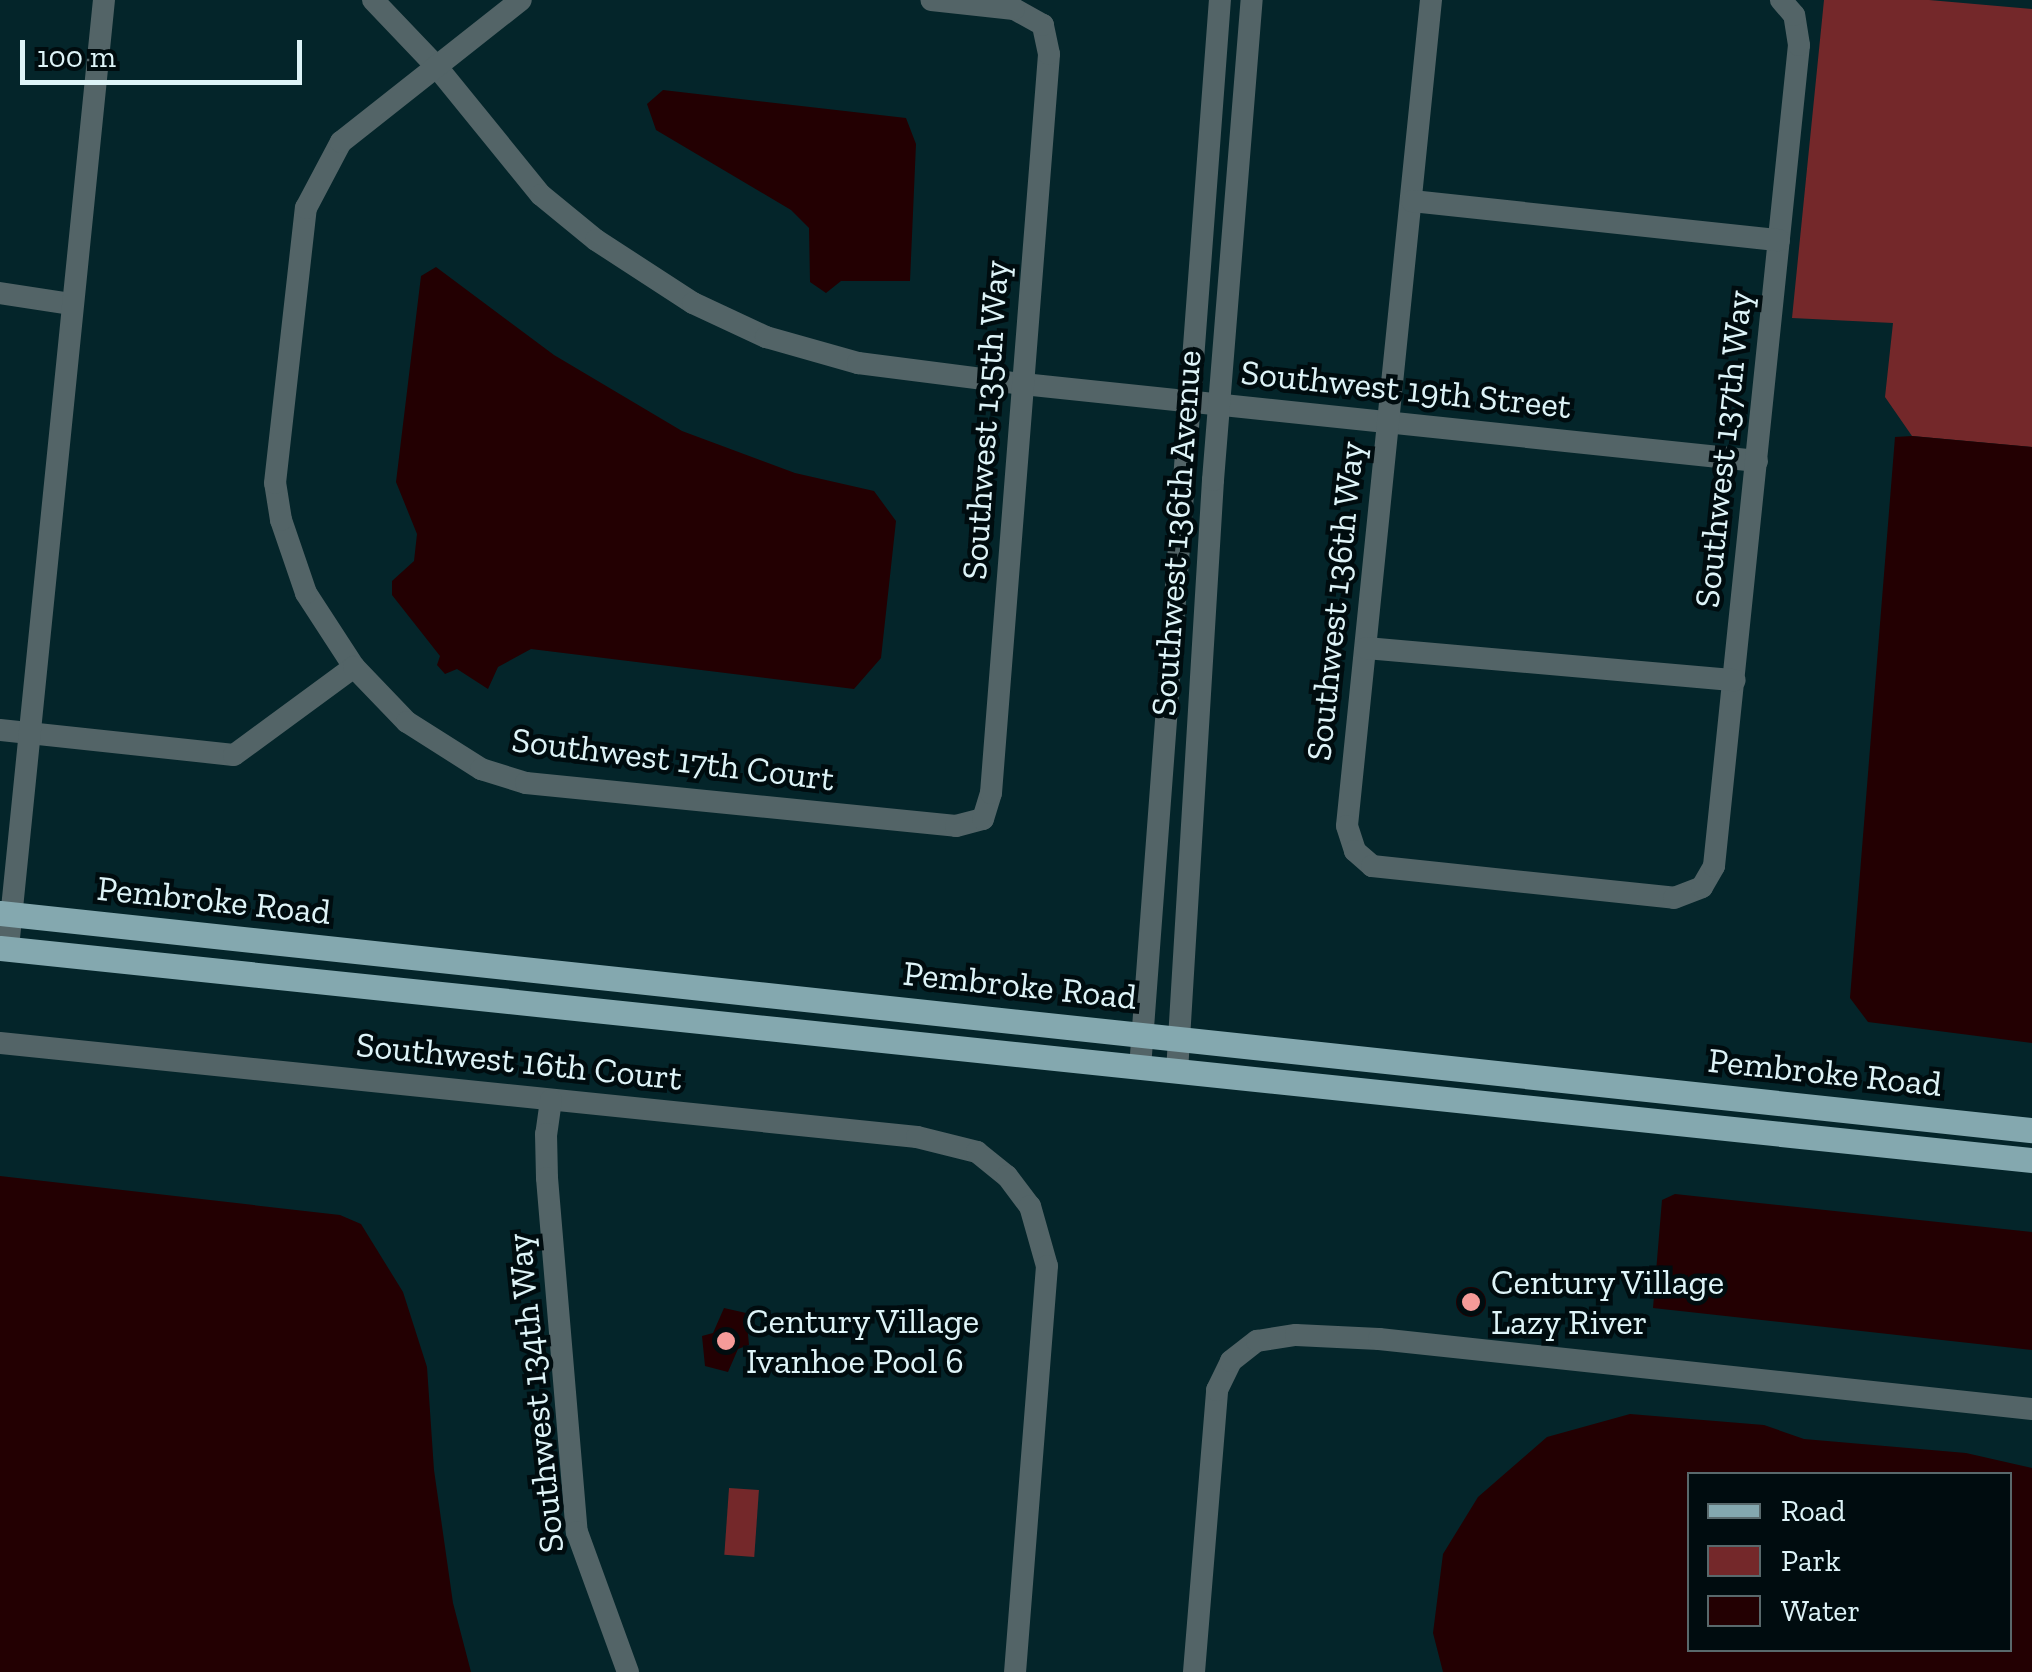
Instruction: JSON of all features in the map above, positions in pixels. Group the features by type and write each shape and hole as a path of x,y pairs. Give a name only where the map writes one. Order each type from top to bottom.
{"main road":[{"name":"Pembroke Road","path":"5,913 2032,1130"},
{"name":"Pembroke Road","path":"4,948 2032,1160"}],"street":[{"path":"4,948 104,0"},
{"name":"Southwest 19th Street","path":"372,0 436,66 541,195 596,240 693,303 766,337 858,363 1022,384 1757,461"},
{"name":"Southwest 17th Court","path":"521,0 340,142 306,208 275,483 281,520 306,592 354,667 407,722 481,769 526,782 956,826 983,819"},
{"name":"Southwest 135th Way","path":"932,0 1014,9 1043,25 1049,54 991,792 983,819"},
{"name":"Southwest 136th Avenue","path":"1140,1068 1220,0"},
{"name":"Southwest 136th Avenue","path":"1177,1072 1220,404 1252,0"},
{"name":"Southwest 136th Way","path":"1431,0 1347,826 1355,851 1372,866 1674,898 1702,887"},
{"name":"Southwest 137th Way","path":"1702,887 1714,866 1800,46 1787,7"},
{"path":"1412,200 1779,240"},
{"path":"0,293 70,304"},
{"path":"1366,648 1735,680"},
{"path":"0,730 234,755 354,667"},
{"name":"Southwest 16th Court","path":"0,1043 938,1140 977,1152 1016,1186 1038,1224 1047,1290 1015,1672"},
{"name":"Southwest 134th Way","path":"551,1100 546,1134 547,1178 577,1532 628,1672"},
{"path":"1194,1672 1217,1390 1231,1362 1258,1341 1296,1335 1379,1338 2032,1409"}],"green space":[{"path":"1824,0 1929,0 2032,9 2032,447 1912,436 1885,397 1893,323 1792,318"},
{"path":"729,1488 759,1490 754,1557 724,1555"}],"water":[{"path":"663,90 906,118 916,144 910,281 841,281 826,293 810,282 809,228 791,210 656,130 647,104"},
{"path":"436,267 554,355 682,431 795,473 874,491 896,521 881,658 854,689 531,649 498,667 488,689 457,669 445,674 437,665 440,656 392,595 392,581 414,561 417,534 396,482 421,276"},
{"path":"1895,437 2032,447 2032,1043 1868,1022 1850,998"},
{"path":"0,1176 340,1215 361,1224 403,1292 427,1367 434,1470 453,1603 471,1672 0,1672"},
{"path":"1675,1194 2032,1232 2032,1350 1653,1308 1662,1200"},
{"name":"Century Village Lazy River","path":"1471,1287 1482,1291 1486,1302 1482,1313 1471,1317 1460,1313 1456,1302 1460,1291"},
{"name":"Century Village Ivanhoe Pool 6","path":"724,1308 746,1313 749,1345 738,1349 728,1372 705,1366 702,1336 713,1333"},
{"path":"1630,1414 1764,1425 1804,1439 1966,1453 2032,1468 2032,1672 1443,1672 1433,1633 1443,1554 1478,1497 1547,1437"}],"place":[{"name":"Century Village Lazy River","path":"1471,1302"},
{"name":"Century Village Ivanhoe Pool 6","path":"726,1341"}]}
